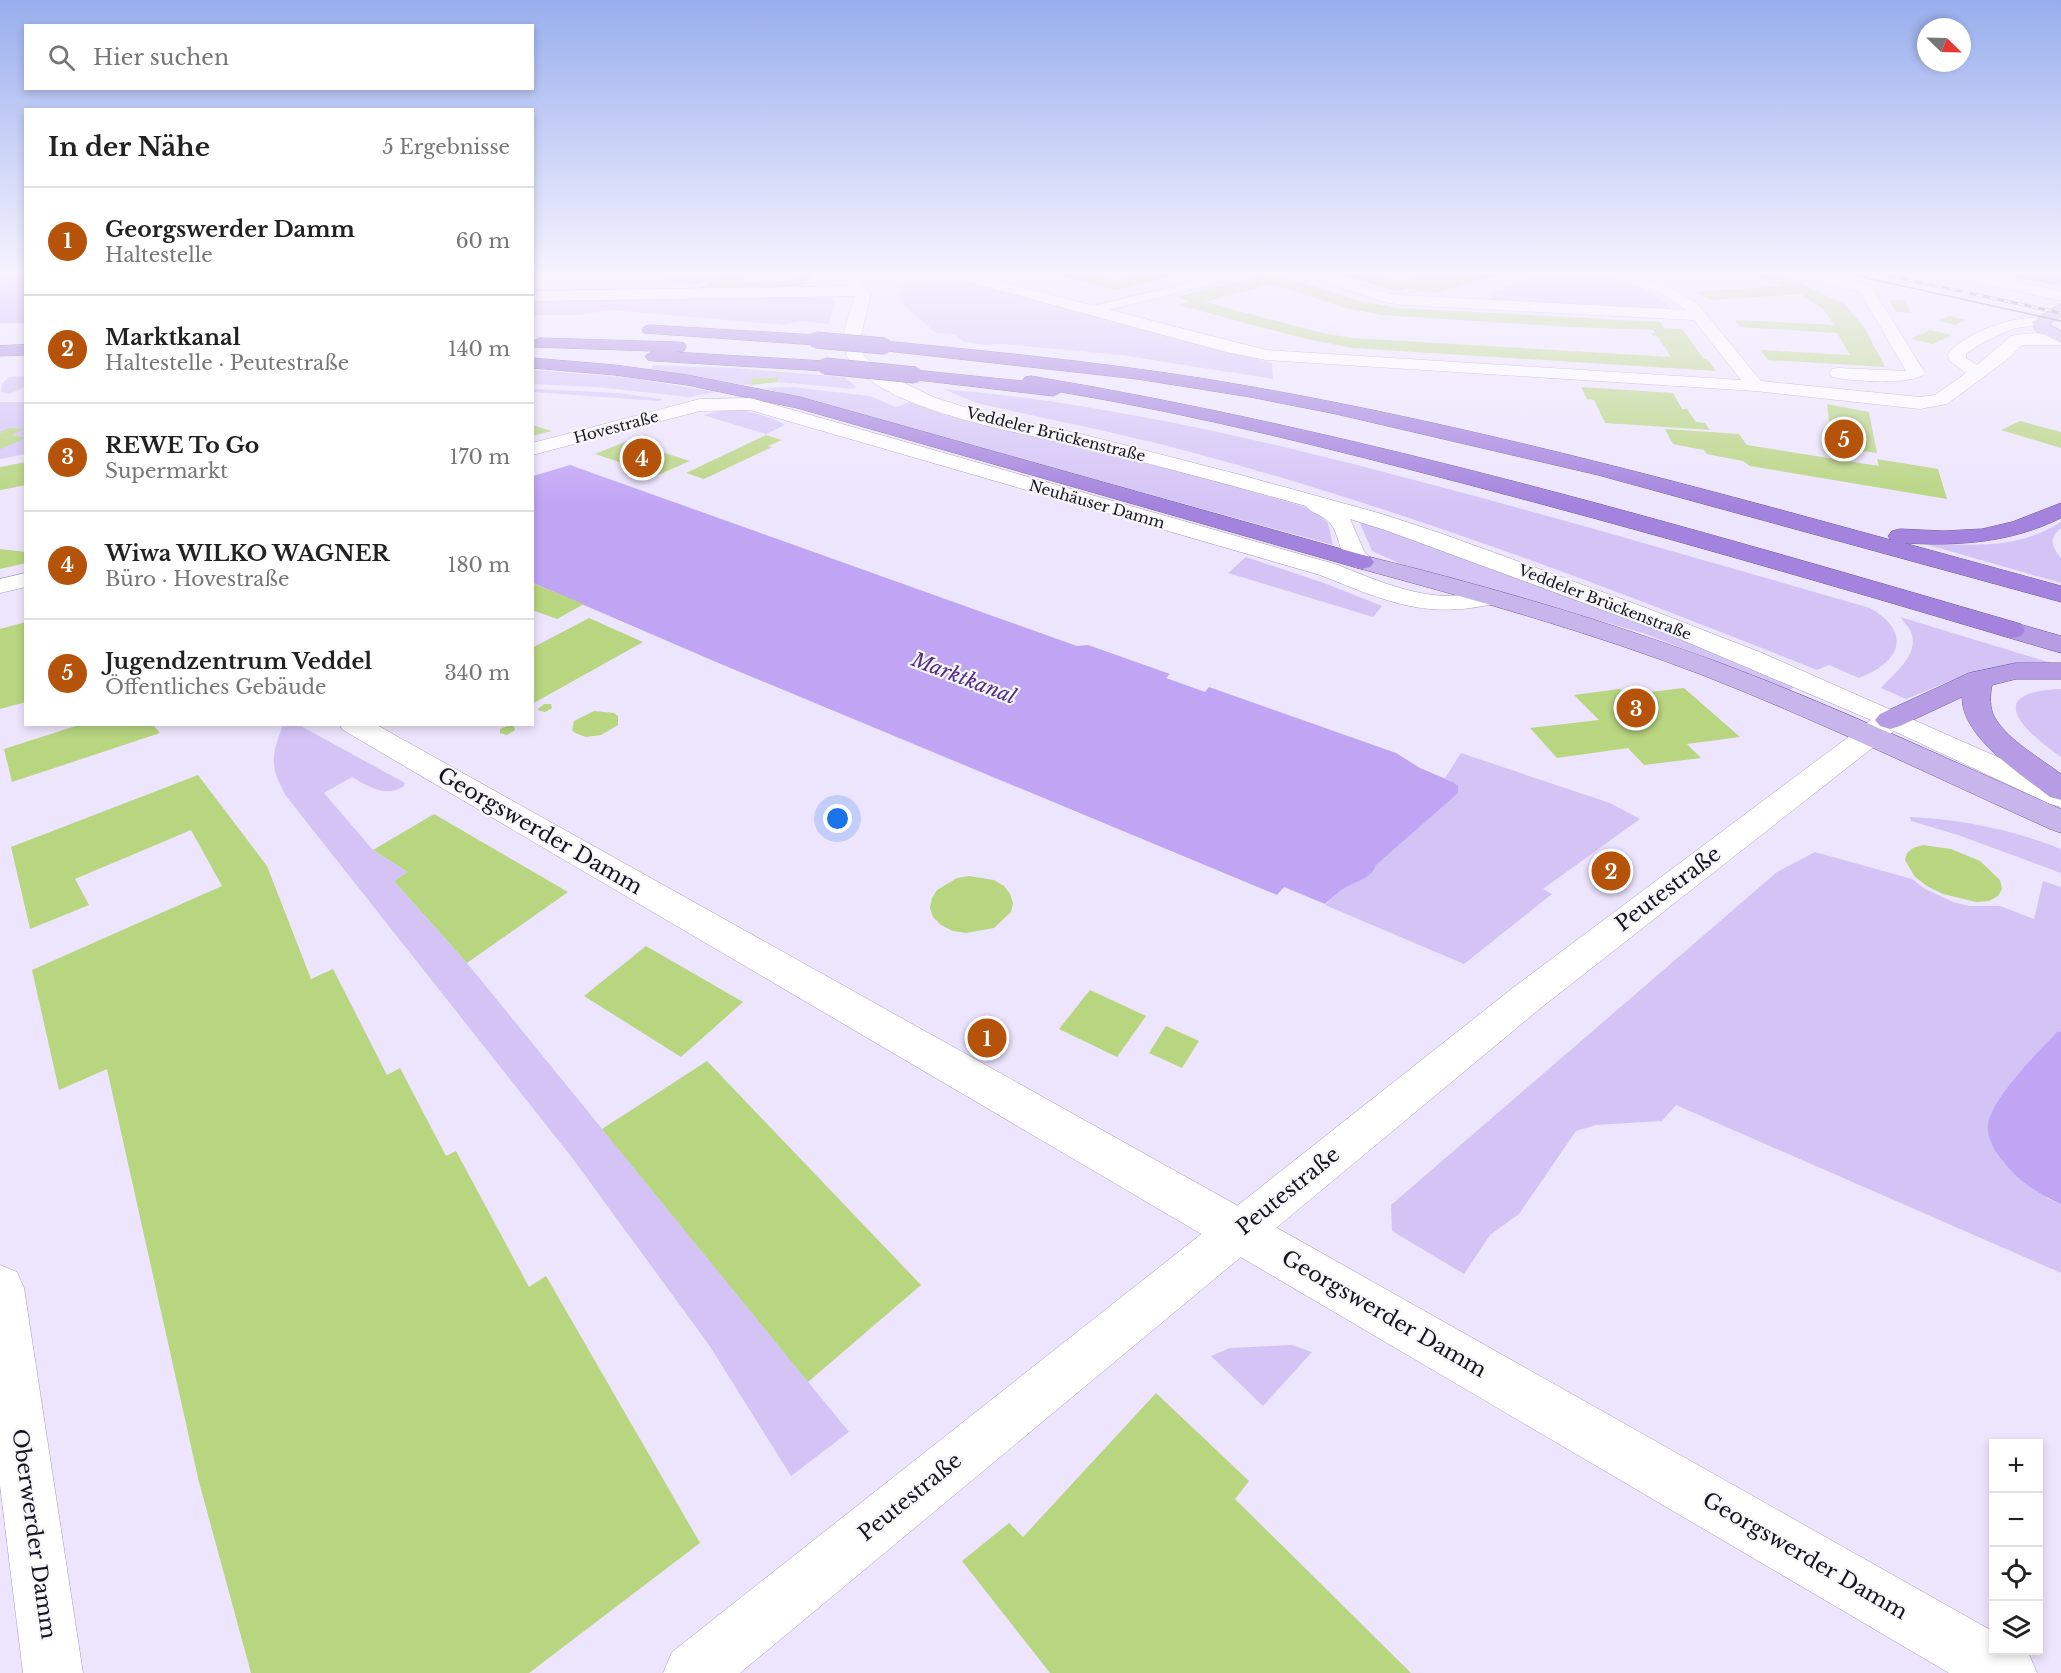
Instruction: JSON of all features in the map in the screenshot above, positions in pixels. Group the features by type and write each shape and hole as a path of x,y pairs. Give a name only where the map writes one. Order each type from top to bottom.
{"highway":[{"path":"719,349 820,354 915,375 1103,395"},
{"path":"786,349 978,372 1214,415 1536,495 1735,549 2061,645"},
{"path":"534,354 652,356 820,354 859,349"},
{"path":"913,349 1107,370 1338,408 1517,449 1826,529 2061,594"},
{"path":"0,351 24,350"},
{"path":"0,363 24,363"},
{"path":"534,363 615,370 687,380 800,403 1362,562"},
{"path":"1826,529 1934,538 1992,536 2036,523 2061,510"},
{"path":"1878,727 1979,680 2016,671 2061,671"},
{"path":"1979,680 1977,706 1986,726 2061,790"}],"main road":[{"name":"Veddeler Brückenstraße","path":"1362,562 1492,597 1621,637 1878,727"},
{"path":"1878,727 2061,822"}],"street":[{"name":"Veddeler Brückenstraße","path":"853,349 855,356 877,376 922,399 990,419 1197,469 1374,520 1624,608 1817,686 1878,727"},
{"path":"1237,349 1266,355 1755,386 1920,403 1940,399 2008,349"},
{"path":"1725,349 1755,386"},
{"path":"1823,372 1914,375 1915,369 1903,349"},
{"path":"1961,349 1957,354 1958,360 1976,372"},
{"path":"1740,368 1764,369"},
{"name":"Neuhäuser Damm","path":"700,405 737,403 764,406 945,461 1329,570 1383,591 1426,604 1471,604 1492,597"},
{"name":"Hovestraße","path":"534,448 700,405"},
{"name":"Veddeler Brückenstraße","path":"1312,503 1339,519 1345,530 1349,548 1362,562"},
{"path":"0,586 24,580"},
{"name":"Georgswerder Damm","path":"356,726 2007,1673"},
{"path":"1878,727 2061,797"},
{"name":"Peutestraße","path":"693,1673 1528,997 1878,727"},
{"name":"Oberwerder Damm","path":"0,1288 53,1673"}],"shaded area":[{"path":"1058,349 1220,349 1272,363 1273,379 1121,355"},
{"path":"653,365 733,368 844,377 856,387 853,389 778,382 776,377 751,379 752,385 745,385 651,370"},
{"path":"534,370 633,378 716,392 689,397 597,387 534,384"},
{"path":"24,376 24,387 9,394 1,392 2,384 9,377"},
{"path":"792,387 870,396 896,407 910,402 945,415 1198,476 1312,509 1328,523 1333,545 764,388"},
{"path":"534,389 617,393 663,399 658,401 534,392"},
{"path":"943,389 1059,403 1173,423 1287,448 1458,492 1870,608 1892,627 1896,637 1896,646 1884,664 1859,678 1829,665 1817,670 1588,581 1355,500 1171,447 977,403"},
{"path":"0,402 24,402 24,454 0,459"},
{"path":"742,410 772,418 785,425 766,434 703,415 720,411"},
{"path":"1366,522 1494,565 1798,683 1790,690 1643,633 1403,565 1372,551 1360,523"},
{"path":"2061,522 2061,528 2053,542 2061,558 2061,583 1918,542 1992,544 2020,540"},
{"path":"1246,557 1324,583 1382,606 1373,617 1228,573"},
{"path":"1900,617 2055,664 2001,666 1967,674 1906,699 1881,688 1904,663 1912,648 1911,632"},
{"path":"2061,689 2061,757 2024,725 2017,714 2016,705 2022,697 2037,692"},
{"path":"283,726 301,726 405,783 397,789 384,791 352,777 324,793 373,850 408,872 394,881 467,963 849,1432 791,1476 709,1345 573,1159 286,796 274,768 276,746"},
{"path":"1461,753 1610,803 1640,819 1543,889 1552,894 1464,964 1325,905 1340,891 1370,874 1375,865 1453,782 1445,778"},
{"path":"1910,817 1948,820 1987,827 2043,842 2061,849 2061,873 1958,835 1911,821"},
{"path":"1815,852 1912,879 1925,889 1953,902 1969,906 2000,906 2034,919 2043,881 2061,887 2061,1031 2057,1032 2046,1198 2061,1204 2061,1273 1676,1105 1662,1121 1596,1125 1576,1131 1519,1214 1490,1235 1464,1274 1392,1231 1391,1205 1777,872"},
{"path":"1292,1345 1312,1352 1263,1406 1211,1356 1230,1348"}],"water":[{"path":"0,349 24,349 24,356 0,367"},
{"path":"570,465 1077,646 1088,645 1170,674 1166,678 1205,692 1209,687 1396,753 1420,768 1453,782 1458,786 1458,793 1376,865 1370,874 1340,891 1325,904 1284,887 1277,895 716,662 534,583 534,476"},
{"path":"2061,1031 2061,1204 2036,1191 2015,1175 1996,1151 1988,1132 1994,1108 2003,1094 2038,1052 2057,1032"}],"pier":[{"path":"0,349 24,349 24,360 0,370"}],"building":[{"path":"1370,349 1538,349 1671,357 1666,349 1697,349 1716,371"},
{"path":"1846,349 1876,349 1885,367 1768,360 1760,350 1850,355"},
{"path":"777,377 778,382 752,385 751,379"},
{"path":"1581,387 1673,393 1682,409 1687,409 1696,422 1705,423 1710,430 1605,423 1594,400 1587,399"},
{"path":"1827,404 1869,412 1877,453 1832,447"},
{"path":"2020,421 2061,432 2061,448 2001,430"},
{"path":"534,426 552,431 534,436"},
{"path":"9,428 24,429 12,435 24,439 0,449 0,433 3,432 0,432"},
{"path":"1665,429 1739,434 1747,445 1879,466 1877,459 1938,469 1947,499 1750,466 1743,461 1673,444"},
{"path":"766,435 782,440 704,479 686,473"},
{"path":"627,441 690,461 658,475 595,454"},
{"path":"24,462 24,485 0,490 0,467"},
{"path":"0,549 24,552 24,563 0,569"},
{"path":"534,584 584,604 557,619 534,611"},
{"path":"589,618 643,642 534,703 534,647"},
{"path":"24,623 24,703 0,709 0,629"},
{"path":"1684,688 1740,737 1687,744 1701,758 1644,765 1628,748 1557,758 1530,728 1599,720 1574,695 1619,689 1633,694"},
{"path":"544,704 551,704 552,708 545,712 537,710"},
{"path":"594,711 614,713 618,716 618,725 601,735 586,737 572,730 574,721"},
{"path":"76,726 154,726 160,733 12,782 4,749"},
{"path":"514,726 515,730 507,735 500,733 500,729"},
{"path":"198,775 267,866 311,979 333,969 387,1075 400,1068 446,1156 456,1151 529,1287 546,1276 700,1543 529,1673 251,1673 199,1482 107,1069 59,1090 32,970 222,886 191,830 75,879 89,905 30,929 11,847"},
{"path":"434,814 568,892 467,963 394,881 408,872 373,850"},
{"path":"1923,845 1951,849 1980,861 2000,880 2002,889 1998,896 1989,901 1976,902 1943,894 1927,886 1915,877 1905,860 1907,853 1913,848"},
{"path":"969,876 994,880 1004,886 1010,894 1013,903 1011,912 994,928 966,933 953,931 941,925 933,917 930,908 937,890 957,878"},
{"path":"646,946 743,1002 681,1057 584,996"},
{"path":"1090,990 1146,1016 1117,1057 1059,1029"},
{"path":"1166,1026 1199,1041 1182,1068 1149,1053"},
{"path":"707,1061 921,1285 808,1382 602,1129"},
{"path":"1156,1393 1249,1481 1235,1499 1411,1673 1050,1673 962,1561 1009,1523 1023,1537"}],"place":[{"name":"Jugendzentrum Veddel","path":"1844,439"},
{"name":"Wiwa WILKO WAGNER","path":"642,458"},
{"name":"REWE To Go","path":"1636,708"},
{"name":"Marktkanal","path":"1611,871"},
{"name":"Georgswerder Damm","path":"987,1038"}]}
